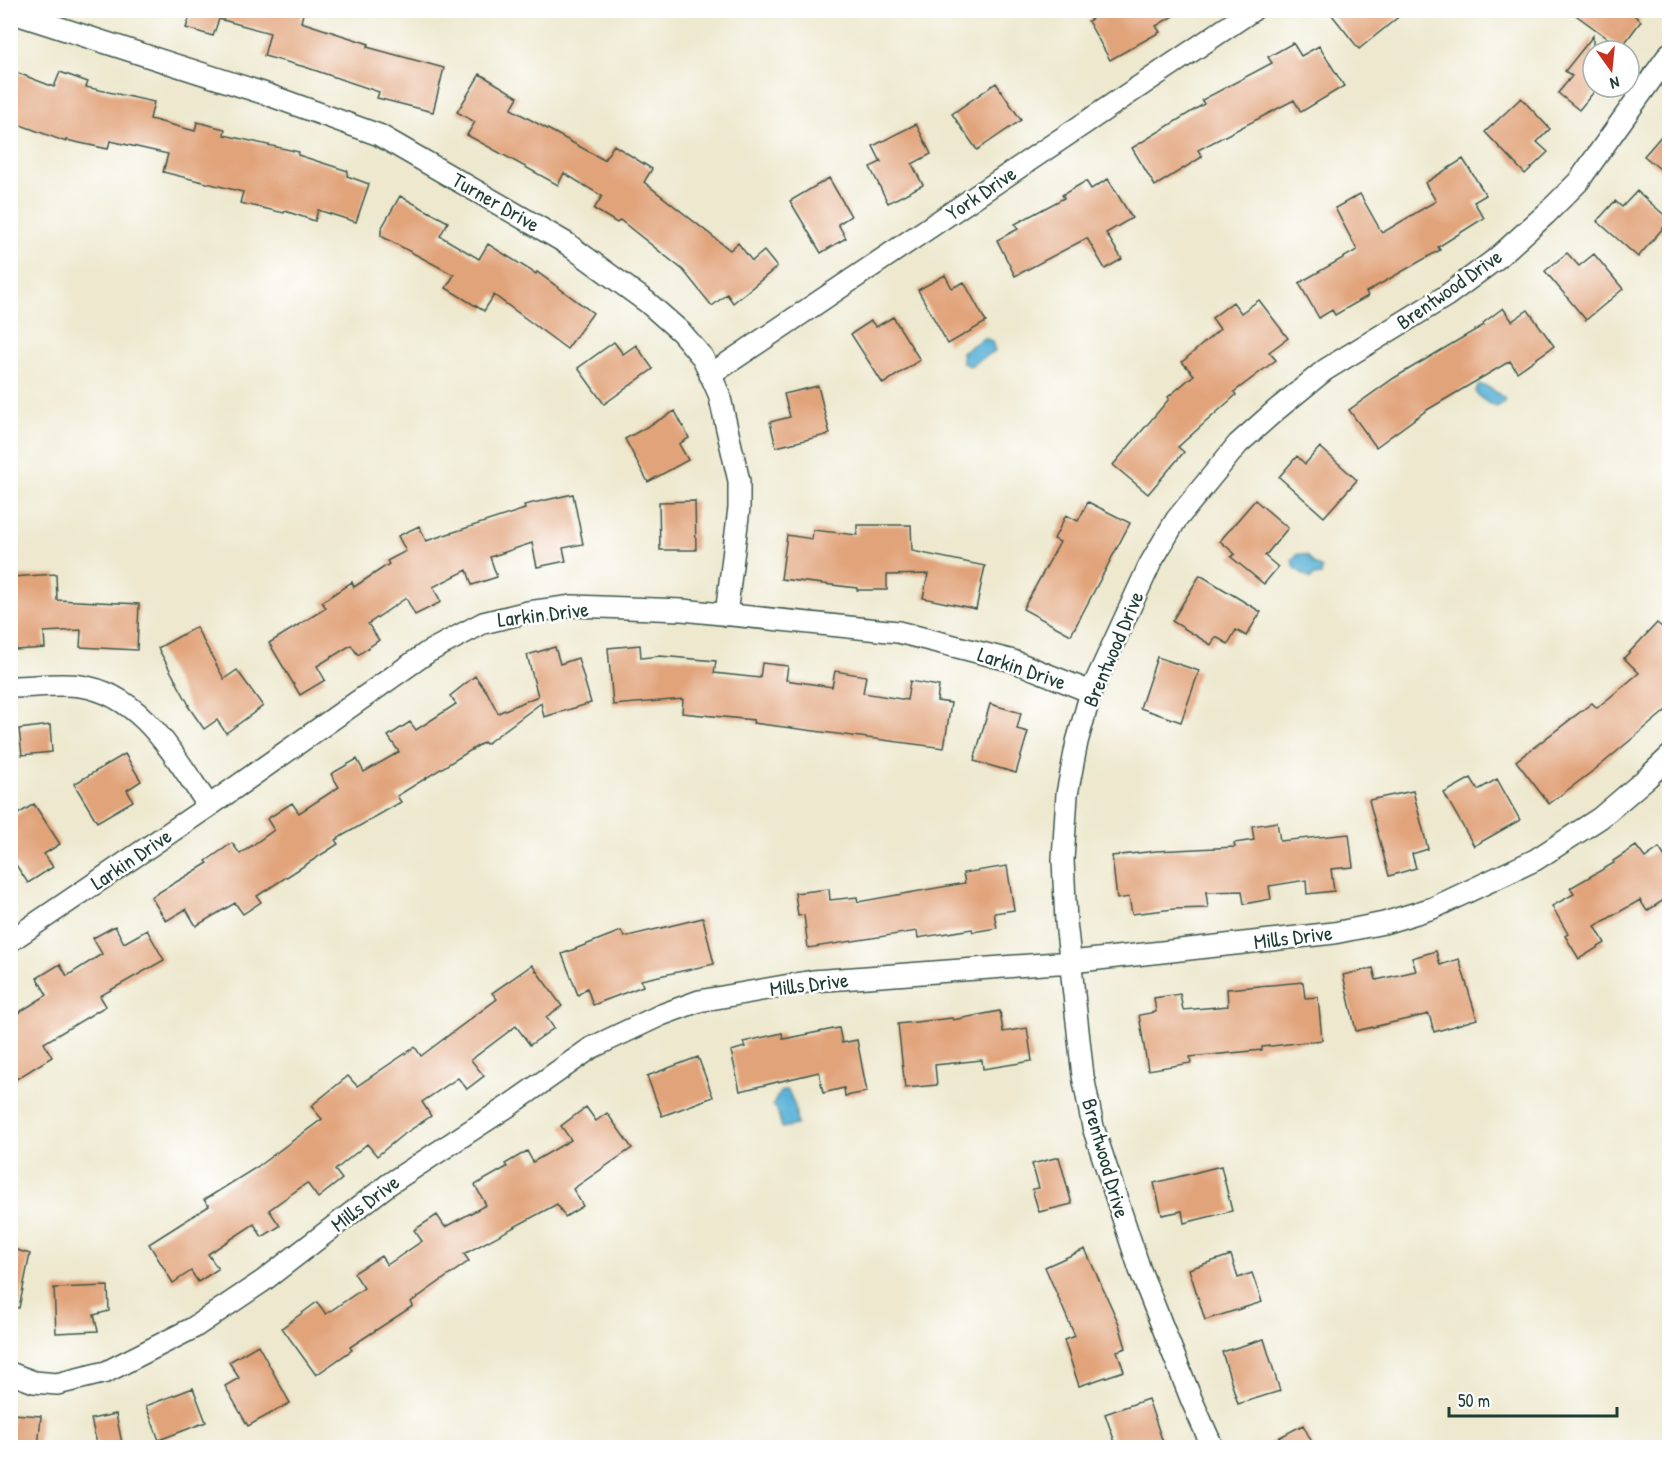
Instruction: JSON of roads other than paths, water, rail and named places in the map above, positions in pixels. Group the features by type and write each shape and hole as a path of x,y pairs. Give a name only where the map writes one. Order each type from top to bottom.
{"street":[{"name":"York Drive","path":"710,375 1252,10"},
{"name":"Turner Drive","path":"10,12 266,94 379,135 566,243 647,302 681,332 703,357 719,394 739,481 739,508 726,615"},
{"name":"Brentwood Drive","path":"1213,1448 1140,1270 1093,1127 1083,1076 1066,922 1063,860 1067,794 1077,742 1091,692 1150,564 1176,520 1238,444 1325,370 1446,296 1496,259 1546,214 1578,182 1670,53"},
{"name":"Larkin Drive","path":"10,941 209,806 428,652 483,623 528,612 573,606 682,610 898,632 1013,661 1091,692"},
{"path":"10,687 81,686 112,696 137,712 160,737 209,806"},
{"name":"Mills Drive","path":"10,1373 34,1382 57,1384 106,1372 193,1329 263,1281 388,1184 510,1105 591,1048 661,1015 699,1001 813,981 1071,962 1334,933 1384,923 1433,908 1485,885 1544,854 1599,818 1670,756"}],"water":[{"path":"984,338 992,341 995,351 970,366 963,363 962,352"},
{"path":"1479,385 1496,392 1505,399 1504,403 1496,407 1486,402 1475,392"},
{"path":"1298,554 1307,555 1314,564 1322,569 1321,575 1313,576 1311,579 1296,569 1292,561"},
{"path":"788,1090 795,1106 797,1125 782,1128 777,1110 773,1105 780,1092"}]}
